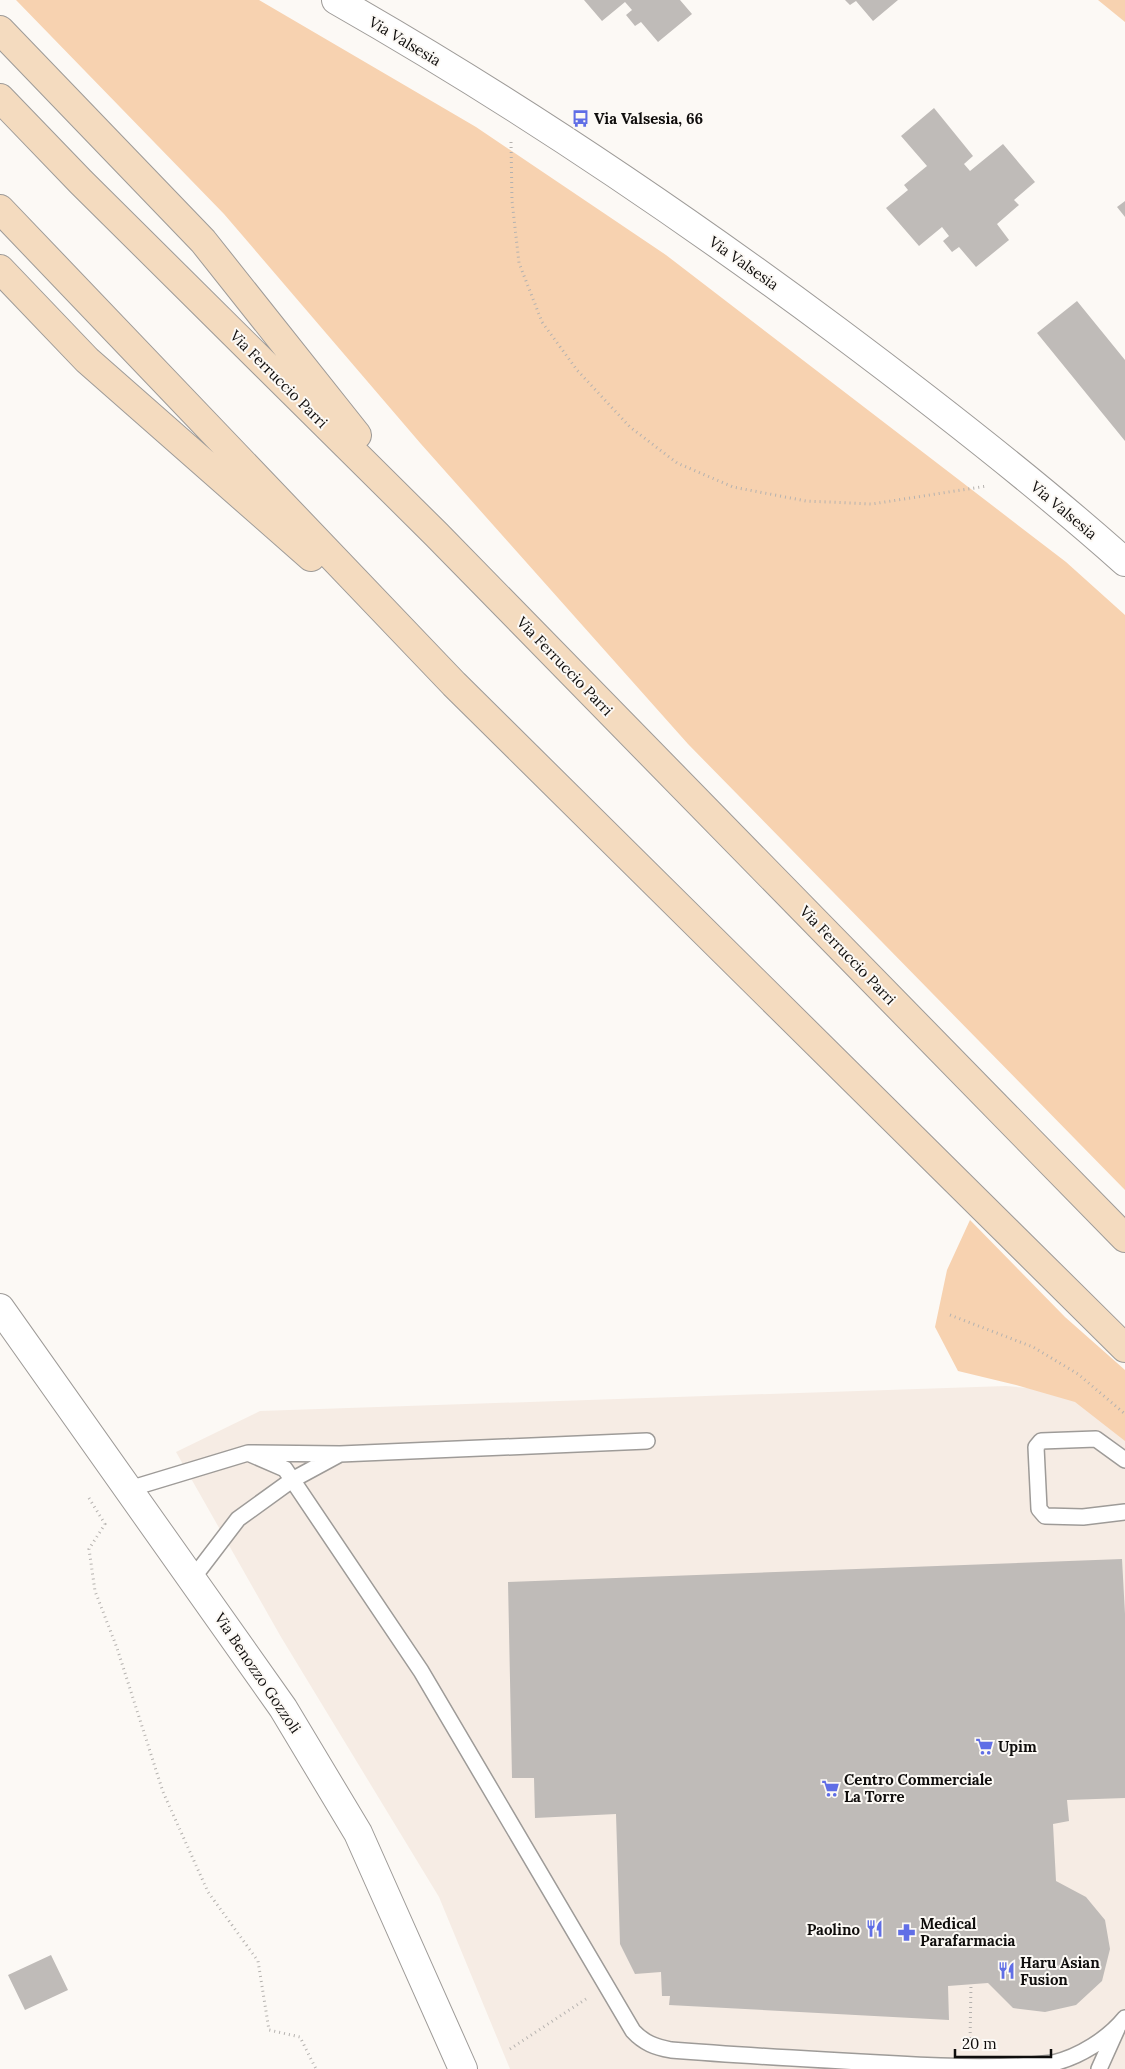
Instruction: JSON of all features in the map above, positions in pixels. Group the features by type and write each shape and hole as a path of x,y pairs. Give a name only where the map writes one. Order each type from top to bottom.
{"main road":[{"path":"0,30 203,241 436,534"},
{"name":"Via Ferruccio Parri","path":"0,98 88,189 436,534 1125,1238"},
{"path":"0,209 454,684 1125,1348"},
{"path":"0,270 87,360 454,684"}],"street":[{"name":"Via Valsesia","path":"336,0 510,104 720,246 950,417 1125,562"},
{"name":"Via Benozzo Gozzoli","path":"0,1308 193,1578 283,1708 358,1833 463,2069"}],"lane":[{"path":"1125,1460 1096,1439 1041,1441 1036,1447 1039,1509 1045,1516 1083,1517 1125,1512"},
{"path":"129,1489 248,1454 340,1454 647,1441"},
{"path":"248,1454 285,1468 421,1671 633,2031 642,2040 655,2047 671,2050 798,2060 969,2069 1030,2066 1072,2057 1088,2049 1123,2020"},
{"path":"193,1578 238,1519 292,1480 340,1454"},
{"path":"1099,2069 1123,2020"}],"path":[{"path":"511,139 512,200 519,263 542,322 577,370 630,427 677,463 733,487 806,501 872,504 990,486"},
{"path":"950,1315 1033,1347 1078,1374 1125,1414"},
{"path":"89,1498 105,1524 89,1549 95,1591 116,1648 163,1792 208,1892 258,1961 269,2030 300,2037 316,2069"},
{"path":"970,2044 971,1984"},
{"path":"510,2049 593,1994"}],"shaded area":[{"path":"16,0 259,0 476,127 666,255 1066,562 1125,615 1125,1190 688,744 421,444 224,214"},
{"path":"1098,0 1125,0 1125,22"},
{"path":"970,1220 1065,1317 1125,1370 1125,1441 1075,1402 958,1371 935,1327 947,1270"},
{"path":"1006,1386 1073,1392 1125,1432 1125,2069 510,2069 439,1897 281,1637 176,1452 260,1411"}],"building":[{"path":"584,0 680,0 692,14 658,42 641,22 635,26 626,15 632,10 625,2 602,21"},
{"path":"845,0 898,0 873,21 856,1 850,5"},
{"path":"934,108 973,156 964,164 970,171 1003,144 1035,182 1014,200 1019,205 997,224 1009,240 976,267 959,247 952,252 943,241 949,236 942,227 919,246 886,208 908,190 904,185 927,166 901,136"},
{"path":"1125,201 1125,217 1117,207"},
{"path":"1077,301 1125,360 1125,441 1037,333"},
{"name":"Centro Commerciale La Torre","path":"1122,1559 1125,1614 1125,1798 1067,1800 1069,1821 1053,1824 1056,1881 1086,1897 1105,1920 1110,1949 1102,1981 1076,2005 1045,2012 1013,2008 988,1983 948,1986 949,2020 669,2005 670,1996 662,1996 661,1972 635,1974 620,1944 616,1814 535,1818 534,1778 512,1778 508,1582"},
{"path":"51,1955 68,1990 25,2010 8,1975"}],"place":[{"name":"Via Valsesia, 66","path":"580,118"},
{"name":"Upim","path":"984,1746"},
{"name":"Centro Commerciale La Torre","path":"830,1788"},
{"name":"Paolino","path":"874,1929"},
{"name":"Medical Parafarmacia","path":"906,1932"},
{"name":"Haru Asian Fusion","path":"1006,1971"}]}
